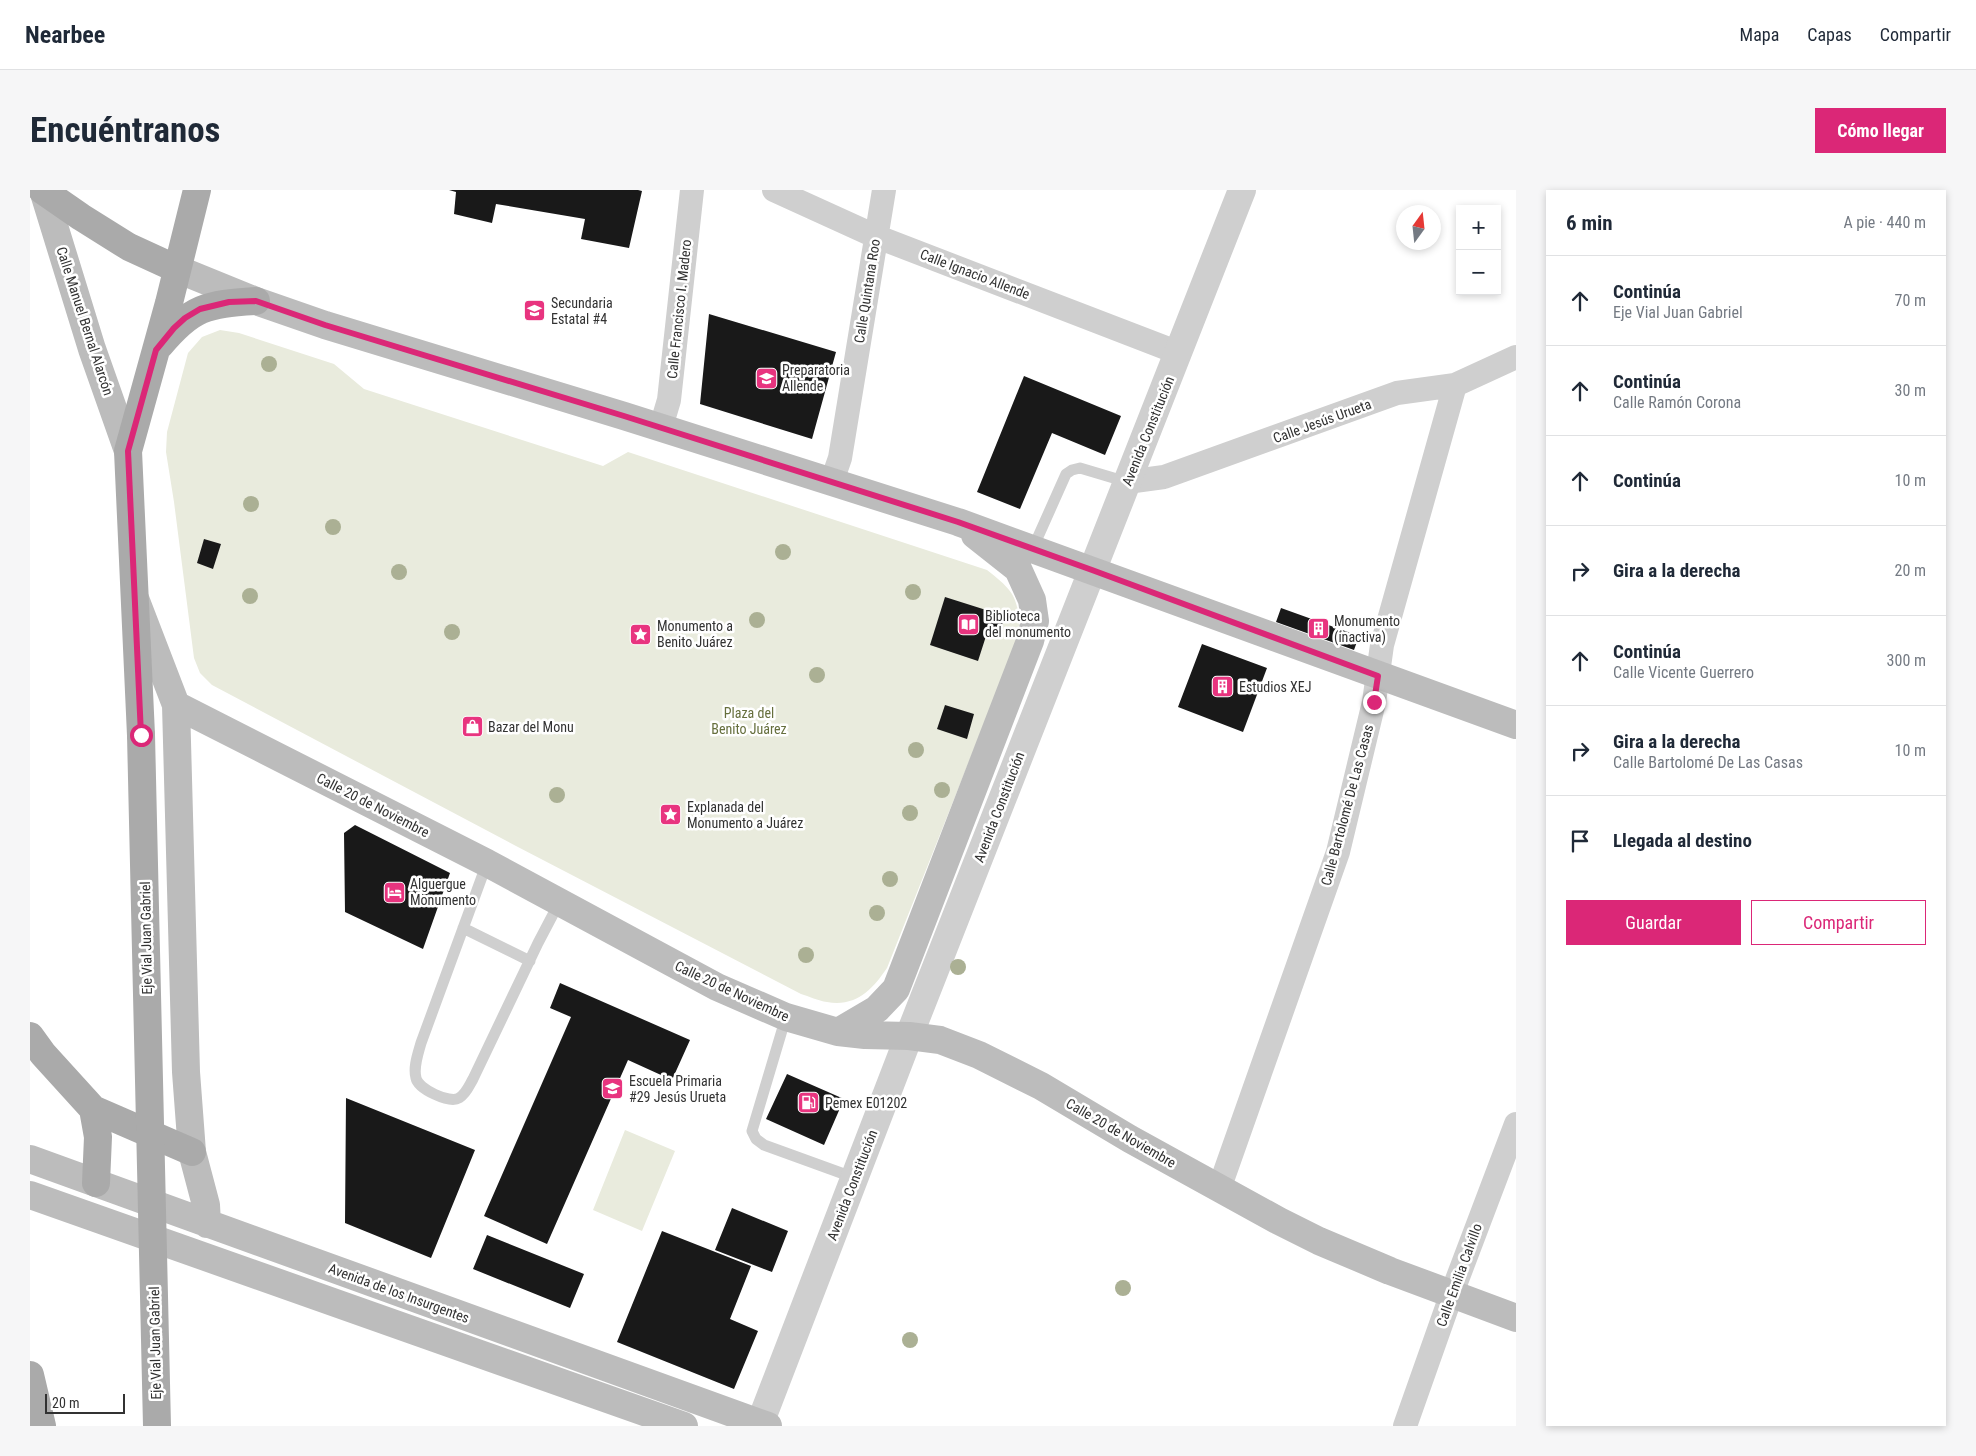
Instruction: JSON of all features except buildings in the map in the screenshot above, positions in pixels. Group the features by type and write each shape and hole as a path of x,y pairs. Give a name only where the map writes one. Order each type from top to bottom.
{"main road":[{"path":"43,190 81,217 129,247 256,301 325,325 661,427 958,522 1516,725"},
{"name":"Calle Manuel Bernal Alarcón","path":"43,190 92,349 128,451"},
{"name":"Eje Vial Juan Gabriel","path":"157,1426 141,735 128,451 197,190"},
{"path":"156,350 185,318 200,309 229,302 256,301"},
{"path":"838,1032 877,1009 896,989 1030,641 1035,621 1032,600 1018,569 958,522"},
{"path":"136,601 176,705 186,1072 192,1152 206,1205 207,1224"},
{"name":"Calle 20 de Noviembre","path":"176,705 487,863 717,987 786,1017 838,1032 909,1036 940,1040 979,1055 1041,1086 1130,1139 1319,1241 1390,1271 1516,1318"},
{"path":"30,1036 43,1054 93,1108 192,1152"},
{"path":"93,1108 98,1137 96,1183"},
{"name":"Avenida de los Insurgentes","path":"30,1158 763,1425"},
{"path":"30,1195 684,1426"},
{"path":"30,1375 42,1426"}],"street":[{"name":"Calle Francisco I. Madero","path":"661,427 668,400 692,190"},
{"name":"Calle Ignacio Allende","path":"774,190 875,236 1179,353"},
{"name":"Calle Quintana Roo","path":"832,481 840,458 884,190"},
{"name":"Avenida Constitución","path":"763,1425 909,1036 1242,190"},
{"name":"Calle Jesús Urueta","path":"1127,482 1164,477 1397,393 1455,385 1516,357"},
{"name":"Calle Bartolomé De Las Casas","path":"1220,1189 1338,852 1374,702 1382,645 1455,385"},
{"name":"Calle Emilia Calvillo","path":"1405,1426 1452,1293 1516,1124"}],"lane":[{"path":"1033,548 1066,474 1080,468 1127,482"},
{"path":"487,863 421,1043 414,1071 416,1081 422,1088 449,1100 458,1100 465,1094 559,903"},
{"path":"463,928 530,961"},
{"path":"786,1017 752,1131 756,1140 764,1145 855,1178"}],"green space":[{"name":"Plaza del Benito Juárez","path":"220,330 239,333 334,364 364,389 603,466 628,452 987,570 1004,584 1016,603 1020,633 887,968 869,990 855,999 837,1003 801,994 212,685 200,673 194,658 166,452 167,432 188,353 202,337"},
{"path":"625,1130 675,1151 642,1231 593,1210"}],"place":[{"name":"Secundaria Estatal #4","path":"535,311"},
{"name":"Preparatoria Allende","path":"766,378"},
{"name":"Biblioteca del monumento","path":"969,624"},
{"name":"Monumento (inactiva)","path":"1318,629"},
{"name":"Monumento a Benito Juárez","path":"641,634"},
{"name":"Estudios XEJ","path":"1223,687"},
{"name":"Bazar del Monu","path":"472,727"},
{"name":"Explanada del Monumento a Juárez","path":"671,815"},
{"name":"Alguergue Monumento","path":"394,892"},
{"name":"Escuela Primaria #29 Jesús Urueta","path":"613,1089"},
{"name":"Pemex E01202","path":"809,1103"}],"route":[{"path":"141,735 128,451 156,350 174,328 185,318 200,309 229,302 256,301 325,325 832,481 1033,548 1378,676 1374,702"}]}
